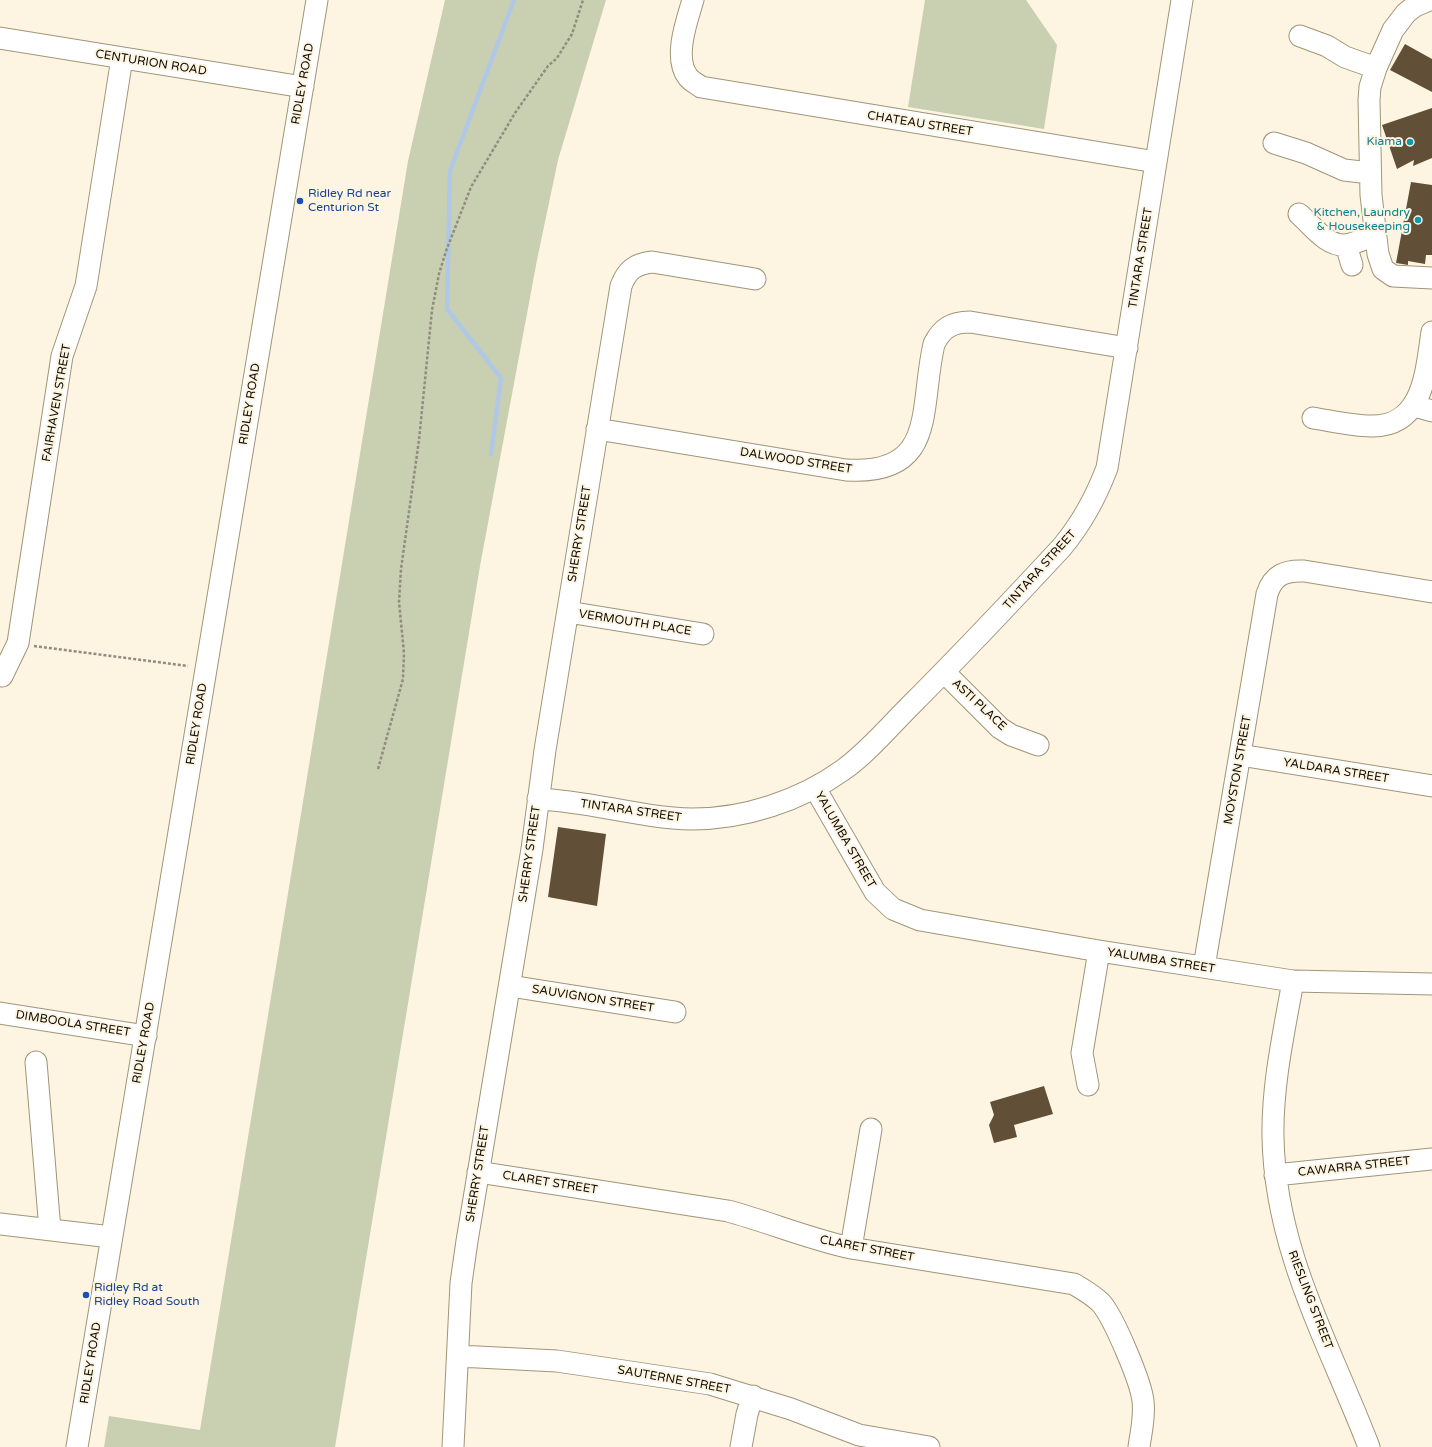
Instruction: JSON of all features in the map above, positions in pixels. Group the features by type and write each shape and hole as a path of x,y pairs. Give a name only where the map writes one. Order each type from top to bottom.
{"street":[{"name":"RIDLEY ROAD","path":"77,1447 317,0"},
{"name":"CHATEAU STREET","path":"693,0 687,19 681,56 681,82 708,89 1156,162"},
{"name":"TINTARA STREET","path":"538,799 562,801 666,817 693,819 752,812 785,801 815,788 844,770 944,672 1062,548 1080,526 1097,494 1107,468 1182,0"},
{"path":"1429,0 1415,6 1399,21 1388,39 1370,87 1369,100 1370,173 1375,234 1380,264 1388,274 1413,278 1432,278"},
{"path":"1300,36 1327,46 1345,57 1376,68"},
{"name":"CENTURION ROAD","path":"0,38 302,86"},
{"name":"FAIRHAVEN STREET","path":"2,676 18,643 62,356 86,286 122,58"},
{"path":"1274,143 1306,153 1344,170 1370,173"},
{"path":"1299,214 1326,239 1338,244 1346,245 1375,234"},
{"path":"1346,245 1352,265"},
{"name":"SHERRY STREET","path":"452,1447 461,1283 478,1172 510,986 597,429 622,286 628,272 629,261 642,263 662,263 755,279"},
{"name":"DALWOOD STREET","path":"597,429 846,470 876,470 887,467 907,454 919,436 934,344 938,335 940,322 952,324 970,322 1127,348"},
{"path":"1313,418 1358,426 1381,426 1400,419 1407,414 1423,409 1422,387 1430,362 1432,332"},
{"name":"MOYSTON STREET","path":"1204,967 1267,594 1273,580 1273,569 1304,571 1432,592"},
{"name":"VERMOUTH PLACE","path":"568,612 703,634"},
{"name":"ASTI PLACE","path":"944,672 1000,728 1011,735 1038,745"},
{"name":"YALDARA STREET","path":"1240,755 1432,786"},
{"name":"YALUMBA STREET","path":"815,788 868,882 890,914 941,925 1293,981 1432,984"},
{"path":"1088,1085 1082,1053 1099,951"},
{"name":"RIESLING STREET","path":"1293,981 1274,1108 1273,1137 1275,1175 1286,1237 1299,1278 1369,1447"},
{"name":"SAUVIGNON STREET","path":"510,986 676,1012"},
{"name":"DIMBOOLA STREET","path":"0,1013 146,1036"},
{"path":"36,1062 50,1230"},
{"path":"851,1248 871,1129"},
{"name":"CAWARRA STREET","path":"1275,1175 1432,1159"},
{"name":"CLARET STREET","path":"478,1172 728,1211 755,1218 824,1242 851,1248 1074,1284 1090,1292 1102,1304 1110,1316 1138,1380 1143,1400 1144,1420 1139,1447"},
{"path":"0,1224 111,1237"},
{"name":"SAUTERNE STREET","path":"458,1356 557,1361 592,1365 710,1384 753,1396 791,1409 859,1435 929,1447"},
{"path":"741,1447 747,1414 753,1396"}],"path":[{"path":"378,769 403,678 404,653 399,602 401,570 419,440 432,310 439,274 446,251 472,187 515,113 548,66 557,58 572,34 583,0"},
{"path":"18,643 188,666"}],"green space":[{"path":"445,0 606,0 558,160 537,260 480,566 335,1447 104,1447 109,1416 200,1430 408,161"},
{"path":"925,0 1026,0 1057,45 1044,129 908,107"}],"building":[{"path":"1405,44 1432,59 1432,92 1390,70"},
{"name":"Kiama","path":"1432,108 1432,158 1413,166 1414,160 1397,169 1382,125"},
{"name":"Kitchen, Laundry & Housekeeping","path":"1411,182 1432,185 1432,255 1426,255 1425,264 1408,261 1408,265 1396,263"},
{"path":"558,827 606,834 597,906 548,897"},
{"path":"1044,1086 1053,1114 1014,1125 1017,1137 994,1143 989,1125 994,1115 990,1102"}],"waterway":[{"path":"491,454 501,378 447,309 450,171 514,0"}],"place":[{"name":"Kiama","path":"1410,142"},
{"name":"Ridley Rd near Centurion St","path":"300,201"},
{"name":"Kitchen, Laundry & Housekeeping","path":"1418,220"},
{"name":"Ridley Rd at Ridley Road South","path":"86,1295"}]}
